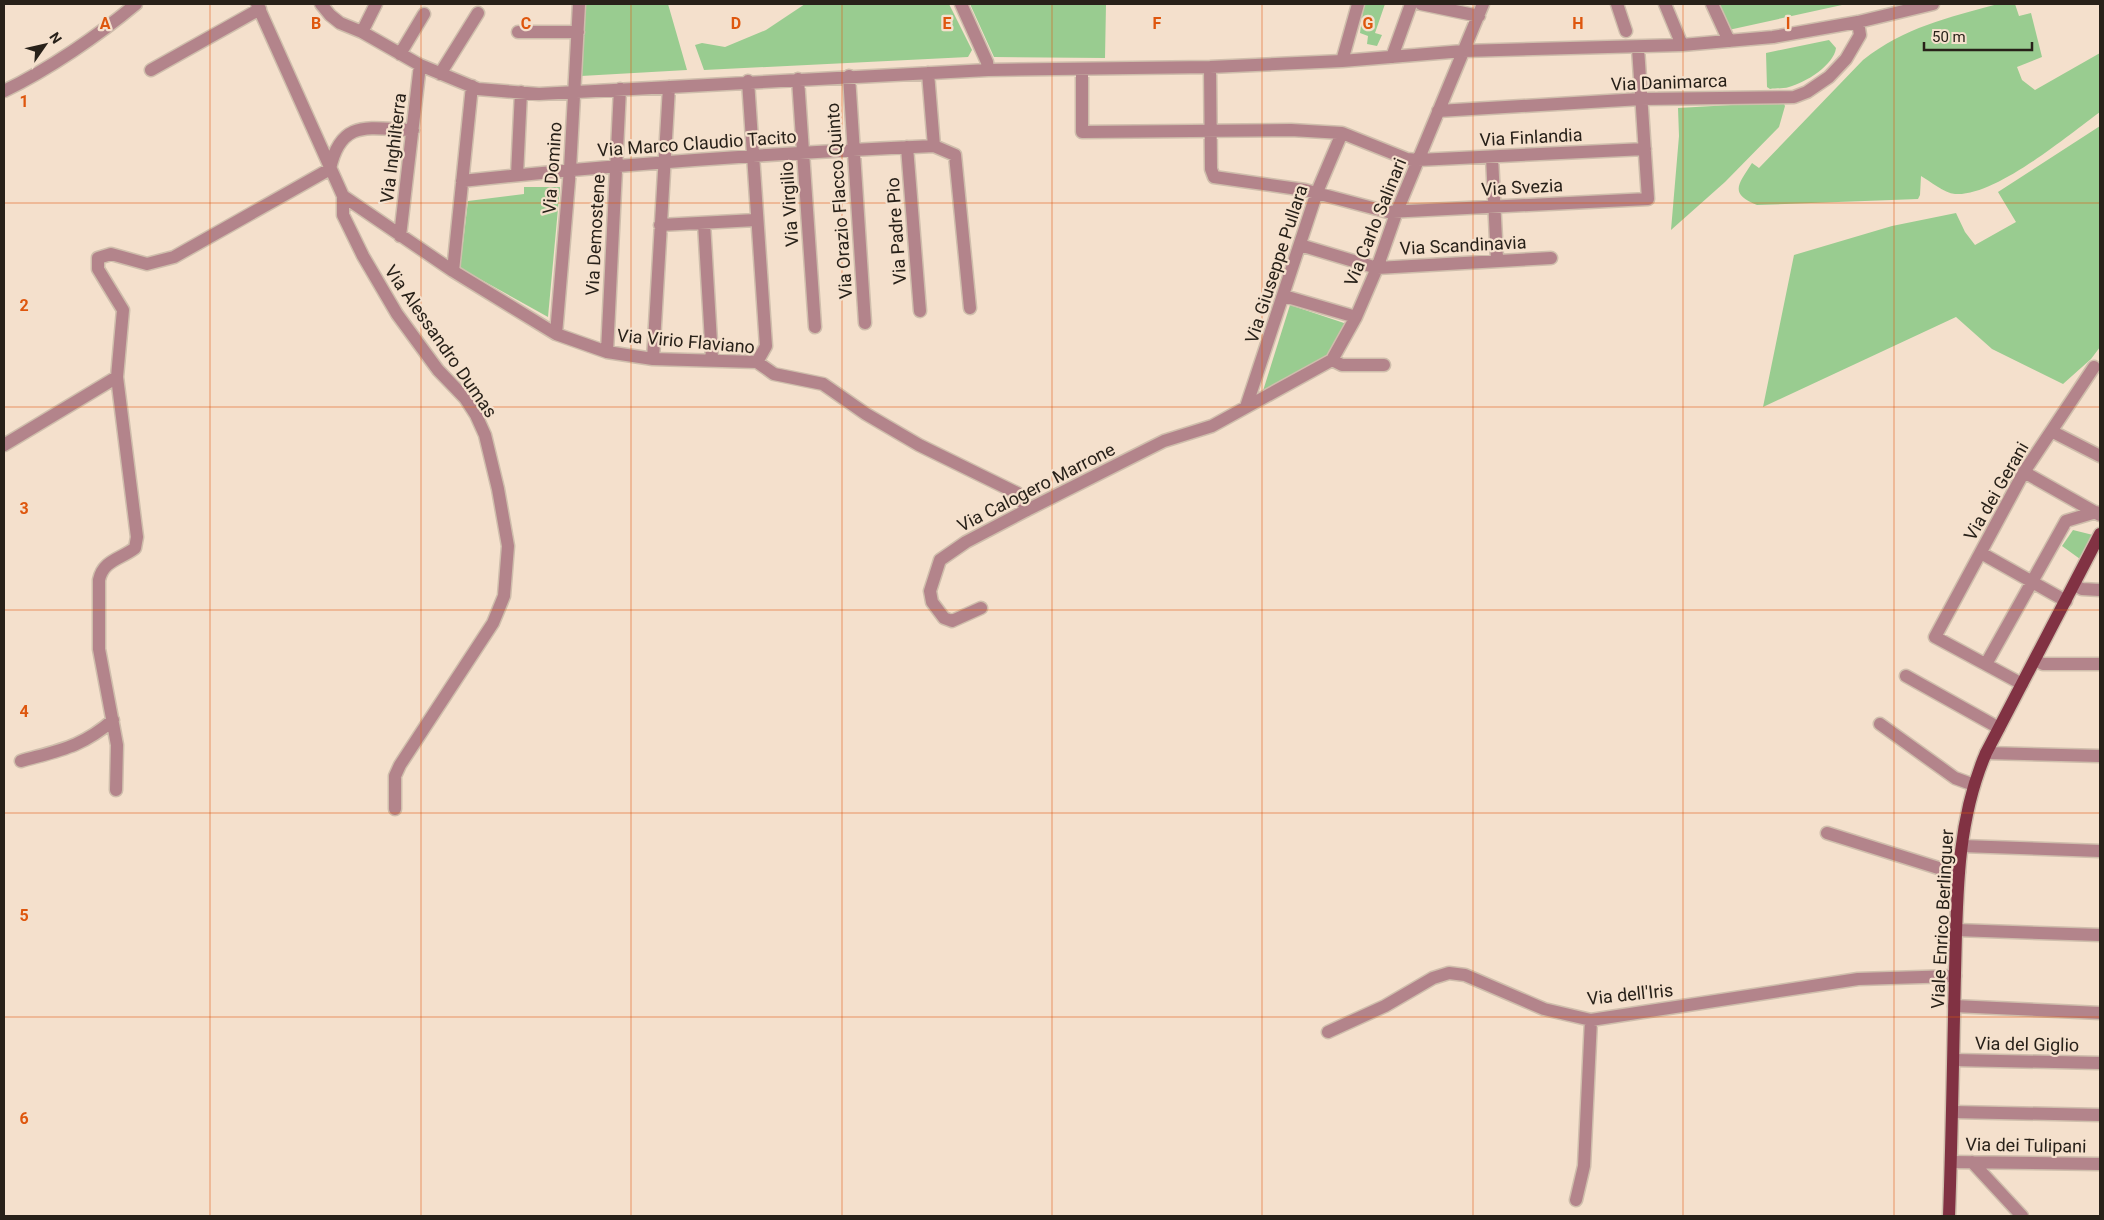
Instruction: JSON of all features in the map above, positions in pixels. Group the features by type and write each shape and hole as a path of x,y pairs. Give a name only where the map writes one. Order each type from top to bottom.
{"main road":[{"name":"Viale Enrico Berlinguer","path":"1949,1216 1959,872 1974,785 1986,752 2100,534"}],"street":[{"path":"4,91 24,81 118,19 136,4"},
{"path":"321,4 337,21 362,32 420,65 440,74 478,89 521,92 575,92 928,72 1210,67 1342,61 1463,51 1638,48 1773,37 1858,22 1934,4"},
{"path":"362,32 376,4"},
{"name":"Via Domino","path":"556,334 570,169 579,4"},
{"path":"961,4 988,62 988,70"},
{"path":"1342,61 1358,4"},
{"path":"1392,57 1411,4"},
{"path":"1421,4 1481,10"},
{"path":"1617,4 1626,31"},
{"path":"1665,4 1682,45"},
{"path":"1712,4 1728,41"},
{"path":"152,70 258,6"},
{"name":"Via Alessandro Dumas","path":"258,6 343,196 343,215 372,273 432,362 465,398 476,415 485,436 492,462 508,546 504,596 493,623 406,753 395,776 395,809"},
{"name":"Via Carlo Salinari","path":"1332,360 1356,317 1377,268 1397,211 1481,10"},
{"path":"440,74 478,13"},
{"path":"400,54 424,14"},
{"name":"Via Danimarca","path":"1438,111 1642,99 1794,97 1821,83 1846,59 1860,35 1858,22"},
{"path":"518,32 578,32"},
{"path":"1638,48 1645,149"},
{"name":"Via Inghilterra","path":"400,236 420,65"},
{"path":"1210,67 1210,132"},
{"name":"Via Finlandia","path":"1082,70 1082,132 1291,130 1342,133 1407,159 1418,160 1645,149"},
{"path":"928,72 934,146 955,154 970,308"},
{"name":"Via Orazio Flacco Quinto","path":"849,76 865,323"},
{"name":"Via Virgilio","path":"798,79 815,327"},
{"path":"748,81 766,346 758,362"},
{"path":"454,271 472,86"},
{"path":"653,359 669,87"},
{"name":"Via Demostene","path":"607,352 620,89"},
{"path":"517,175 521,92"},
{"path":"116,790 117,745 99,649 99,580 107,564 135,548 137,537 116,377 124,310 98,269 98,258 111,254 147,264 174,256 330,169 333,154 339,142 358,128 413,130"},
{"name":"Via Svezia","path":"1210,132 1210,169 1214,177 1317,192 1388,212 1648,199 1645,149"},
{"name":"Via Giuseppe Pullara","path":"1246,407 1317,192 1342,133"},
{"name":"Via Marco Claudio Tacito","path":"462,181 570,169 854,149 934,146"},
{"name":"Via Padre Pio","path":"908,147 920,312"},
{"path":"1492,157 1498,260"},
{"name":"Via Virio Flaviano","path":"343,196 454,271 556,334 607,352 653,359 712,359 758,362 774,374 823,384 866,414 919,445 1017,493 1027,510"},
{"path":"660,225 756,220"},
{"path":"704,223 712,359"},
{"path":"1300,245 1377,268"},
{"name":"Via Scandinavia","path":"1377,268 1551,258"},
{"path":"1284,296 1356,317"},
{"path":"1246,407 1332,360 1342,365 1384,365"},
{"name":"Via dei Gerani","path":"1986,664 1935,637 2024,472 2094,367"},
{"path":"4,445 116,377"},
{"name":"Via Calogero Marrone","path":"981,608 952,621 944,618 932,602 930,591 940,560 966,542 1164,441 1212,426 1246,407"},
{"path":"2052,432 2100,456"},
{"path":"2024,472 2098,514"},
{"path":"2022,684 1986,664 2066,521 2098,514"},
{"path":"1981,553 2066,601"},
{"path":"2074,585 2082,589 2100,590"},
{"path":"2035,660 2043,664 2100,664"},
{"path":"1906,676 1999,728"},
{"path":"22,760 74,747 99,732 113,720"},
{"path":"1880,724 1955,778 1974,785"},
{"path":"1986,752 2100,756"},
{"path":"1827,833 1948,871 1959,872"},
{"path":"1962,846 2100,851"},
{"path":"1956,930 2100,935"},
{"name":"Via dell'Iris","path":"1328,1032 1385,1006 1434,978 1449,973 1465,975 1544,1009 1591,1020 1858,979 1955,976"},
{"path":"1954,1006 2100,1013"},
{"path":"1576,1200 1584,1166 1591,1020"},
{"name":"Via del Giglio","path":"1954,1060 2100,1063"},
{"path":"1953,1112 2100,1115"},
{"name":"Via dei Tulipani","path":"1951,1162 2100,1164"},
{"path":"1972,1162 2022,1216"}],"green space":[{"path":"584,4 668,4 687,70 581,76"},
{"path":"805,4 949,4 972,50 968,57 704,70 695,45 702,43 725,47 766,30"},
{"path":"970,4 1106,4 1105,58 994,57"},
{"path":"1364,4 1385,4 1375,33 1382,35 1377,46 1367,44 1368,36 1360,33"},
{"path":"1712,4 1842,4 1842,5 1724,31"},
{"path":"1998,4 2015,4 2019,16 2031,13 2042,57 2017,67 2022,80 2035,90 2100,53 2100,112 2010,176 1990,186 1971,192 1951,193 1921,176 1918,199 1757,205 1748,201 1739,192 1740,182 1752,163 1759,168 1863,60 1911,31 1944,19"},
{"path":"1829,40 1836,48 1834,54 1830,61 1818,72 1796,85 1770,89 1767,87 1766,53"},
{"path":"1783,102 1785,106 1779,127 1725,182 1671,230 1679,136 1678,108"},
{"path":"2100,126 2100,347 2091,359 2063,384 1992,349 1956,317 1763,407 1794,255 1892,226 1956,213 1965,232 1975,245 2016,222 1998,192"},
{"path":"524,187 560,187 548,317 460,268 468,201 524,194"},
{"path":"1290,305 1347,324 1332,351 1316,364 1262,394"},
{"path":"2073,530 2093,535 2080,559 2062,546"}]}
